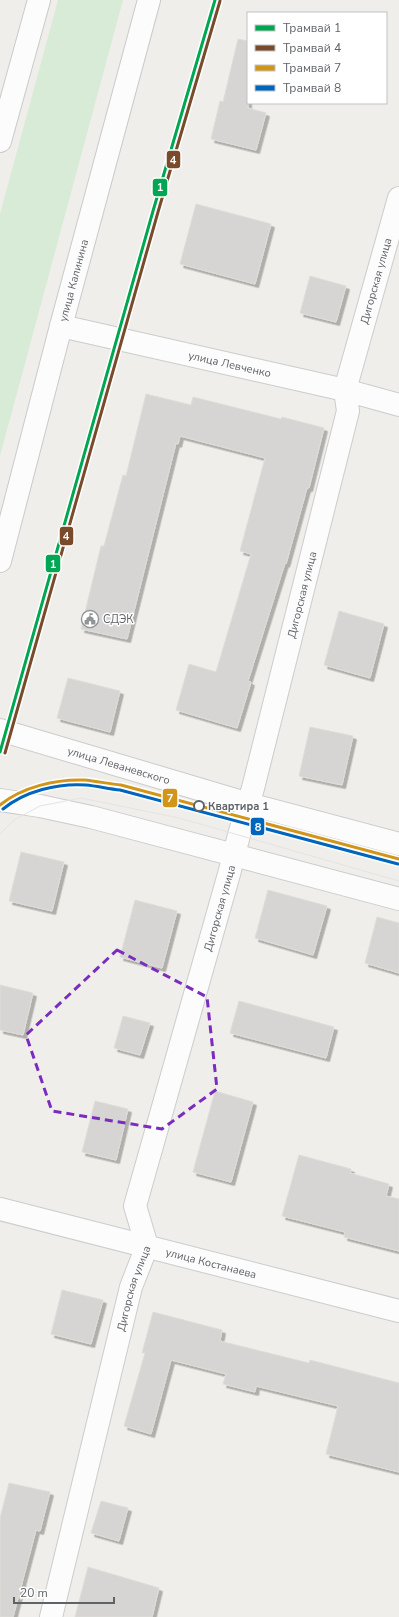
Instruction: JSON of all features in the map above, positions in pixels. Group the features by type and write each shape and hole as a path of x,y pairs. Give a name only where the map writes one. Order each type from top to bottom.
{"street":[{"path":"1,132 39,0"},
{"name":"улица Калинина","path":"0,561 148,0"},
{"name":"Дигорская улица","path":"51,1617 131,1288 146,1246 135,1206 249,804 348,411 345,390 399,198"},
{"name":"улица Левченко","path":"61,326 345,390 399,404"},
{"name":"улица Леваневского","path":"0,730 249,804 399,844"},
{"path":"0,800 40,806 91,817 399,899"},
{"name":"улица Костанаева","path":"0,1209 399,1311"}],"highlighted area":[{"path":"117,950 207,997 217,1089 162,1129 52,1111 26,1035"}],"green space":[{"path":"58,0 123,0 0,456 0,214"}],"building":[{"path":"238,39 247,41 248,108 266,113 256,150 211,139 220,101 223,102"},
{"path":"196,204 271,224 255,284 180,264"},
{"path":"310,276 346,286 336,322 300,313"},
{"path":"146,394 191,405 193,397 324,428 309,488 307,488 286,564 285,563 248,681 251,682 237,728 176,710 189,664 216,672 251,554 240,551 265,458 180,436 178,444 176,443 127,639 81,629 101,546 104,546 123,475 126,476"},
{"path":"339,611 384,624 370,678 324,665"},
{"path":"68,678 120,691 110,732 57,718"},
{"path":"310,727 353,736 342,785 299,776"},
{"path":"21,852 64,862 52,911 9,901"},
{"path":"268,890 327,906 313,955 255,938"},
{"path":"135,900 177,911 162,968 120,957"},
{"path":"377,917 399,923 399,973 365,963"},
{"path":"0,985 33,993 23,1035 0,1030"},
{"path":"239,1001 334,1027 326,1058 230,1033"},
{"path":"123,1016 150,1023 140,1055 114,1048"},
{"path":"215,1091 253,1102 231,1182 193,1172"},
{"path":"95,1101 128,1109 116,1160 82,1152"},
{"path":"299,1155 351,1169 350,1173 389,1184 386,1196 399,1199 399,1251 344,1237 345,1232 282,1216"},
{"path":"62,1290 103,1300 91,1344 51,1334"},
{"path":"153,1312 222,1330 220,1341 309,1363 310,1360 399,1383 399,1472 326,1454 338,1406 256,1386 255,1392 223,1384 226,1374 171,1360 151,1434 124,1426 145,1353 142,1353"},
{"path":"9,1483 50,1492 40,1531 36,1530 13,1617 0,1617 0,1518"},
{"path":"101,1501 128,1508 119,1541 91,1533"},
{"path":"88,1567 159,1588 152,1617 75,1617"}],"tram line":[{"name":"1","path":"0,752 153,211 215,0"},
{"name":"4","path":"5,753 158,212 220,1"},
{"name":"7","path":"0,805 18,793 40,785 73,780 94,781 121,785 399,859"},
{"name":"8","path":"3,809 21,797 42,790 64,785 90,785 120,790 398,864"},
{"path":"0,834 14,820 40,806 81,798 179,818 399,881"}],"place":[{"name":"СДЭК","path":"90,619"},
{"name":"Квартира 1","path":"199,806"}]}
